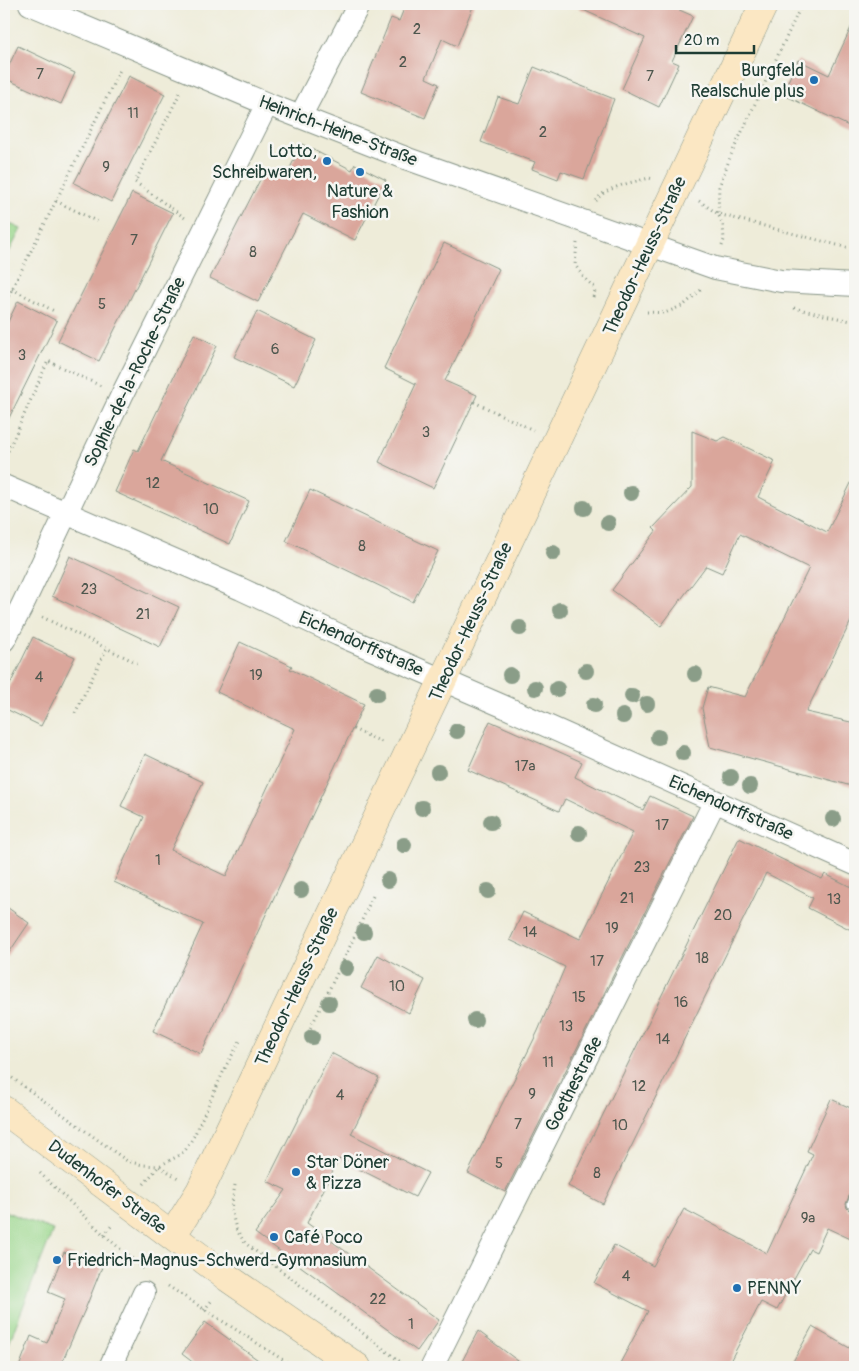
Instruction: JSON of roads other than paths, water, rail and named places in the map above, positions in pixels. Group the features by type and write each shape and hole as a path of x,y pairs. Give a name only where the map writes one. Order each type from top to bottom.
{"main road":[{"name":"Theodor-Heuss-Straße","path":"172,1236 200,1191 764,4"},
{"name":"Dudenhofer Straße","path":"4,1110 228,1278 357,1367"}],"street":[{"name":"Heinrich-Heine-Straße","path":"30,4 300,117 408,158 715,268 781,281 855,285"},
{"path":"300,117 359,4"},
{"name":"Sophie-de-la-Roche-Straße","path":"4,640 122,395 267,104"},
{"name":"Eichendorffstraße","path":"4,486 240,589 339,635 855,864"},
{"name":"Goethestraße","path":"432,1367 715,801"},
{"path":"110,1367 144,1293"}],"place":[{"name":"Burgfeld Realschule plus","path":"814,80"},
{"name":"Lotto, Schreibwaren,","path":"327,161"},
{"name":"Nature & Fashion","path":"360,172"},
{"name":"Star Döner & Pizza","path":"296,1172"},
{"name":"Café Poco","path":"274,1237"},
{"name":"Friedrich-Magnus-Schwerd-Gymnasium","path":"57,1260"},
{"name":"PENNY","path":"737,1288"}]}
